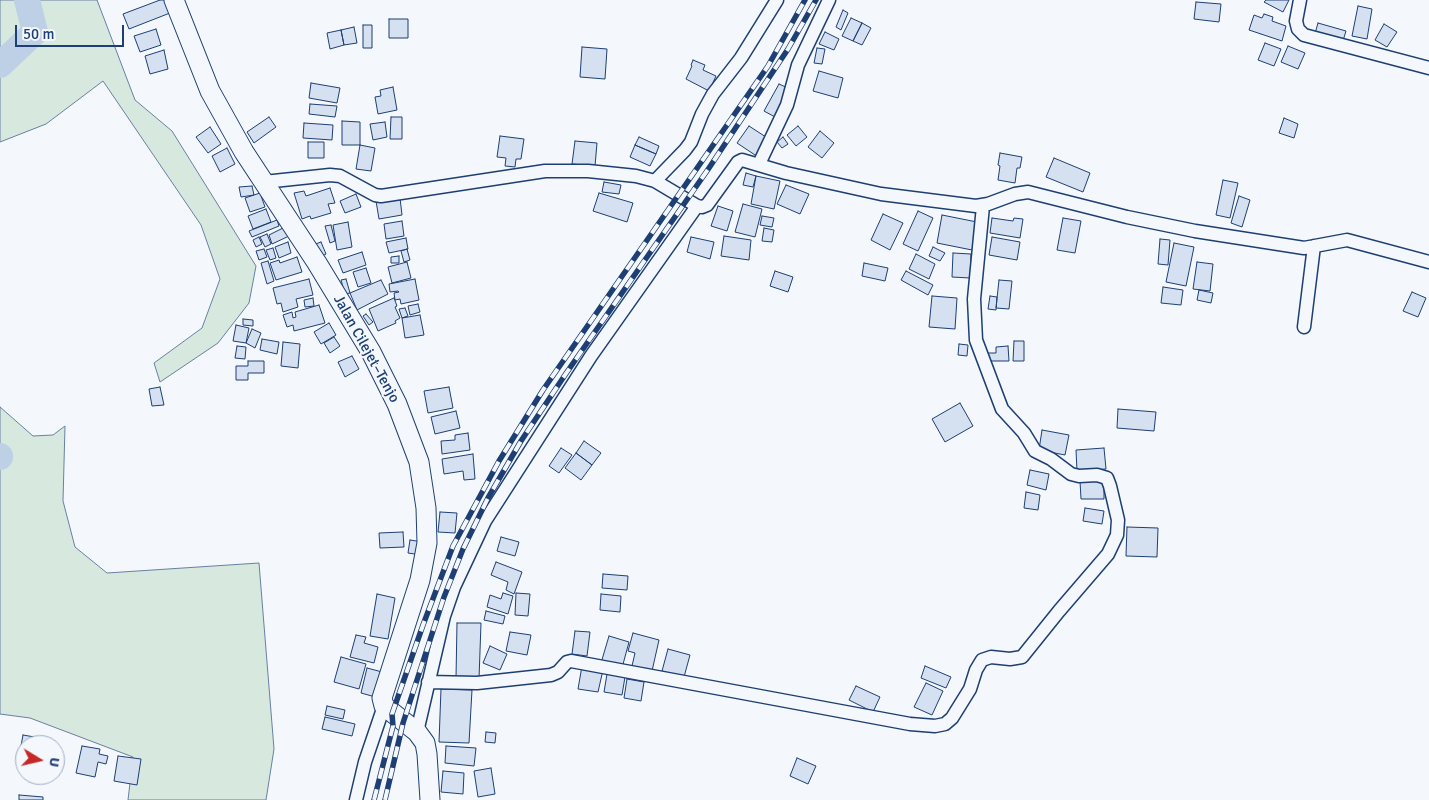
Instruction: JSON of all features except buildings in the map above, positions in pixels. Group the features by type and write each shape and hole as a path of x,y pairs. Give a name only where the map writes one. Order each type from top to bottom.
{"main road":[{"name":"Jalan Cilejet–Tenjo","path":"174,0 210,91 244,152 317,263 371,352 397,404 419,462 426,508 427,543 420,580 382,695 384,706"},
{"path":"384,706 422,737 427,748 430,800"}],"street":[{"path":"655,181 688,146 713,94 741,58 777,0"},
{"path":"759,164 788,105 798,66 829,0"},
{"path":"1300,0 1296,21 1298,29 1304,35 1429,68"},
{"path":"264,182 330,175 340,176 375,195 381,196 545,171 565,170 618,173 655,181 696,206 702,207 707,205 738,162 742,160 786,173 882,194 983,206 1015,194 1028,192 1127,217 1195,231 1295,248 1347,240 1428,260"},
{"path":"416,732 449,601 485,521 591,356 696,206"},
{"path":"428,682 478,683 550,675 558,672 570,661 910,724 935,726 945,724 952,718 970,689 976,670 982,660 991,657 1010,658 1022,656 1108,554 1117,535 1118,520 1107,478 1097,475 1080,476 1071,474 1051,459 1035,452 1024,433 1002,409 976,340 974,299 983,206"},
{"path":"1304,327 1314,246"},
{"path":"356,800 365,762 384,706"}],"shaded area":[{"path":"0,0 97,0 135,100 172,131 256,266 249,303 218,343 160,382 154,363 202,328 220,279 201,225 103,81 46,124 0,142"},
{"path":"0,407 33,436 53,435 65,426 63,501 75,547 107,573 259,563 274,749 266,800 128,800 133,757 30,718 0,714"}],"waterway":[{"path":"0,65 35,32 27,0"}],"railway":[{"path":"374,800 393,726 392,714 453,546 499,461 543,390 768,66 805,0"},
{"path":"385,800 403,723 444,597 463,549 488,498 521,441 709,168 788,49 816,0"}]}
